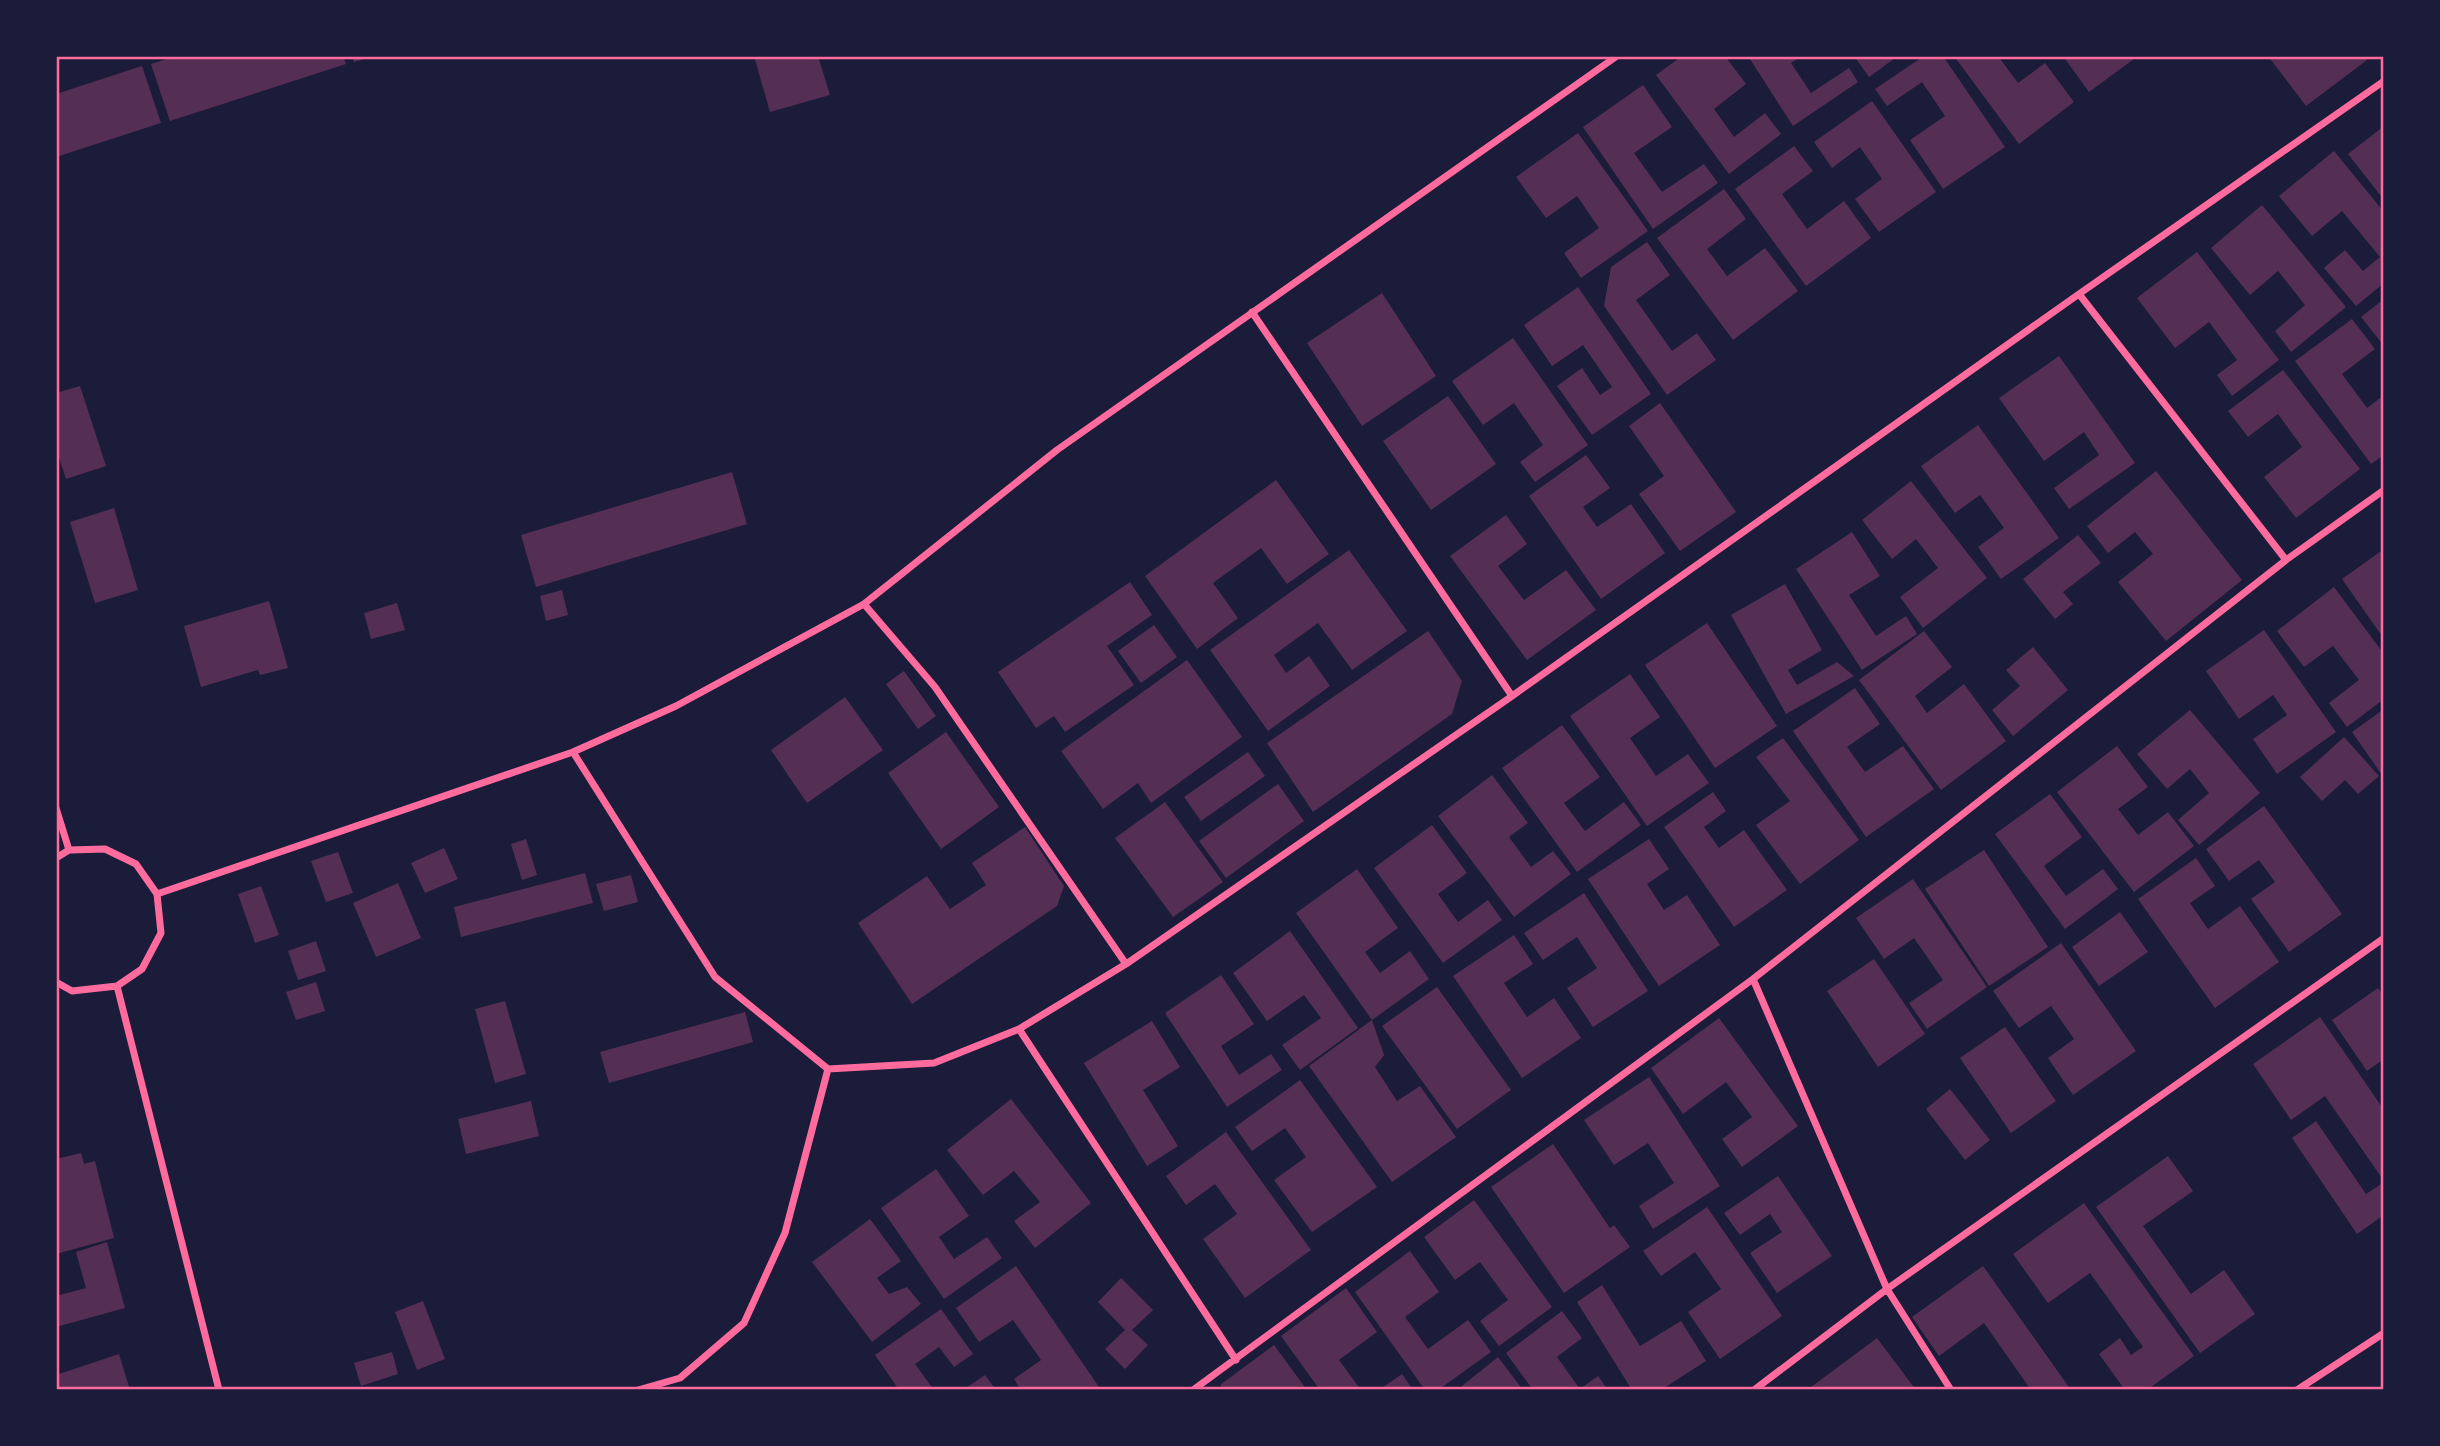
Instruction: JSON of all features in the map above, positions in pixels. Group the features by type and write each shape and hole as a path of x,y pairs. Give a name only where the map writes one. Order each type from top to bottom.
{"street":[{"path":"157,894 573,752 676,706 864,604 1056,450 1617,56"},
{"path":"573,752 715,977 828,1069 934,1063 1019,1029 1126,964 2384,81"},
{"path":"2079,294 2286,560"},
{"path":"1252,312 1511,696"},
{"path":"1193,1390 1753,979 2286,560 2384,490"},
{"path":"864,604 934,687 1126,964"},
{"path":"56,808 69,850"},
{"path":"56,858 69,850 105,849 136,864 157,894 161,933 142,970 117,986 72,991 56,982"},
{"path":"1754,1390 1887,1289 2384,938"},
{"path":"1753,979 1887,1289 1951,1390"},
{"path":"117,986 219,1390"},
{"path":"1019,1029 1236,1360"},
{"path":"638,1390 680,1378 744,1323 785,1233 828,1069"},
{"path":"2297,1390 2384,1333"}],"building":[{"path":"176,56 343,56 346,64 170,121 151,64"},
{"path":"352,56 370,56 371,57 354,62"},
{"path":"754,56 818,56 830,95 770,112"},
{"path":"1682,56 1725,56 1746,84 1714,109 1734,137 1765,113 1781,134 1729,174 1656,75"},
{"path":"1748,56 1802,56 1791,63 1811,93 1849,68 1858,82 1793,126"},
{"path":"1854,56 1898,56 1869,77"},
{"path":"1924,56 1943,56 2005,147 1943,189 1910,140 1945,116 1922,82 1887,106 1875,89"},
{"path":"1954,56 1998,56 2018,83 2045,63 2074,102 2019,144"},
{"path":"2063,56 2138,56 2089,92"},
{"path":"2268,56 2364,56 2367,60 2306,106"},
{"path":"142,66 161,123 56,157 56,94"},
{"path":"1643,85 1672,127 1634,153 1662,192 1704,164 1718,183 1653,229 1583,127"},
{"path":"1872,101 1936,192 1879,232 1855,199 1882,179 1860,147 1832,168 1814,142"},
{"path":"2384,126 2384,200 2348,154"},
{"path":"1578,133 1648,231 1581,278 1564,253 1599,228 1577,196 1546,218 1516,177"},
{"path":"1794,146 1813,171 1782,194 1807,229 1844,201 1871,238 1806,286 1735,189"},
{"path":"2334,151 2384,212 2384,283 2356,306 2324,268 2345,250 2363,271 2380,257 2342,211 2312,236 2279,196"},
{"path":"1724,189 1746,219 1707,249 1727,276 1765,248 1798,291 1733,340 1657,238"},
{"path":"2262,205 2346,307 2291,352 2275,331 2305,305 2278,271 2250,295 2211,248"},
{"path":"1647,242 1670,275 1636,300 1672,351 1697,333 1716,360 1667,395 1604,306 1611,267"},
{"path":"2197,252 2279,360 2232,396 2217,375 2237,360 2209,322 2175,348 2137,298"},
{"path":"1578,287 1651,394 1592,435 1557,386 1582,368 1600,395 1612,387 1583,345 1552,366 1524,325"},
{"path":"1382,293 1436,376 1362,426 1307,343"},
{"path":"2384,299 2384,346 2361,317"},
{"path":"2352,319 2375,349 2342,374 2367,408 2384,395 2384,455 2371,464 2295,361"},
{"path":"1513,338 1588,445 1535,482 1520,462 1543,445 1514,403 1483,425 1452,381"},
{"path":"2059,356 2135,463 2069,509 2054,488 2099,455 2084,432 2044,461 1999,398"},
{"path":"2283,370 2360,469 2296,518 2264,477 2302,447 2278,414 2248,437 2228,411"},
{"path":"80,386 106,466 66,479 56,448 56,393"},
{"path":"1448,396 1496,464 1431,510 1383,441"},
{"path":"1660,403 1736,512 1680,551 1639,494 1664,476 1629,426"},
{"path":"1978,425 2059,538 2001,579 1978,547 2004,528 1980,495 1955,513 1921,466"},
{"path":"1586,455 1610,488 1583,507 1597,527 1631,504 1665,553 1601,599 1529,496"},
{"path":"2156,471 2242,580 2166,641 2118,582 2153,554 2135,532 2108,553 2087,526"},
{"path":"732,472 747,524 536,587 521,535"},
{"path":"1276,480 1329,554 1287,584 1261,548 1213,583 1238,618 1197,649 1145,576"},
{"path":"1911,481 1987,578 1923,628 1900,597 1938,568 1916,539 1892,559 1862,520"},
{"path":"114,508 138,590 95,603 70,522"},
{"path":"1506,515 1527,544 1498,566 1524,600 1566,570 1596,610 1527,660 1450,556"},
{"path":"1852,532 1880,576 1849,595 1876,636 1906,616 1917,634 1862,670 1796,569"},
{"path":"2078,535 2101,563 2063,592 2073,604 2055,619 2023,579"},
{"path":"2384,549 2384,639 2342,579"},
{"path":"1349,550 1407,631 1352,670 1318,623 1274,655 1286,673 1309,656 1330,686 1268,731 1210,650"},
{"path":"1130,582 1152,615 1107,646 1134,685 1065,732 1054,716 1036,728 998,672"},
{"path":"1785,584 1822,650 1788,670 1797,685 1837,662 1854,676 1786,714 1731,615"},
{"path":"2334,587 2384,654 2384,699 2347,727 2329,703 2359,680 2333,646 2304,667 2277,631"},
{"path":"562,590 568,615 546,621 540,596"},
{"path":"269,601 288,668 260,675 258,670 201,687 184,626"},
{"path":"397,603 405,630 371,639 364,613"},
{"path":"1707,623 1777,726 1715,768 1645,665"},
{"path":"1154,625 1177,657 1141,683 1118,651"},
{"path":"2264,630 2336,732 2277,774 2253,739 2287,715 2273,695 2239,719 2206,671"},
{"path":"1428,631 1462,681 1452,714 1313,812 1267,743"},
{"path":"1924,631 1952,667 1915,696 1927,713 1964,684 2006,741 1941,790 1859,680"},
{"path":"2033,647 2068,690 2013,736 1992,710 2020,686 2006,670"},
{"path":"1187,660 1242,737 1151,803 1138,783 1103,809 1061,751"},
{"path":"904,671 936,716 918,729 886,684"},
{"path":"1630,674 1660,717 1630,738 1656,776 1688,754 1709,783 1647,826 1570,716"},
{"path":"1855,688 1880,724 1847,747 1865,772 1903,746 1934,789 1866,837 1793,731"},
{"path":"845,697 883,750 807,803 771,750"},
{"path":"2384,709 2384,778 2352,732"},
{"path":"2190,710 2260,793 2199,845 2178,820 2209,793 2190,769 2167,789 2137,754"},
{"path":"1562,725 1600,777 1564,803 1585,831 1624,802 1641,825 1577,872 1502,768"},
{"path":"946,732 999,807 941,849 888,773"},
{"path":"2344,737 2379,776 2358,794 2345,780 2322,801 2300,777"},
{"path":"1783,738 1859,840 1800,884 1756,825 1790,801 1756,757"},
{"path":"2117,746 2148,787 2118,809 2138,835 2168,812 2194,846 2134,892 2057,792"},
{"path":"1248,752 1265,776 1201,821 1184,797"},
{"path":"1492,775 1528,823 1509,837 1531,867 1553,851 1571,874 1514,917 1438,816"},
{"path":"1278,784 1304,821 1226,878 1199,841"},
{"path":"1713,792 1726,811 1704,827 1719,848 1744,830 1787,890 1734,927 1664,827"},
{"path":"2050,794 2082,837 2044,866 2066,896 2103,869 2118,889 2065,929 1995,834"},
{"path":"1165,802 1223,882 1173,917 1115,838"},
{"path":"2264,806 2342,914 2289,952 2251,899 2275,882 2259,860 2229,881 2206,849"},
{"path":"1432,825 1467,873 1438,894 1458,922 1488,900 1502,920 1443,963 1374,868"},
{"path":"1025,827 1064,886 1057,906 912,1004 858,923 927,876 950,909 986,885 972,863"},
{"path":"526,839 537,875 522,880 511,844"},
{"path":"1649,839 1669,869 1647,884 1664,910 1687,895 1720,945 1659,986 1588,879"},
{"path":"444,848 458,879 425,893 411,863"},
{"path":"1984,850 2048,947 1989,986 1925,889"},
{"path":"338,852 353,893 326,902 311,861"},
{"path":"2196,858 2215,886 2190,903 2208,929 2240,906 2279,962 2215,1008 2138,899"},
{"path":"1357,869 1398,928 1365,952 1380,973 1410,951 1429,979 1372,1020 1296,913"},
{"path":"585,873 593,903 461,937 454,907"},
{"path":"631,875 638,902 604,911 596,884"},
{"path":"1913,879 1987,987 1927,1029 1909,1003 1943,980 1914,938 1884,959 1856,918"},
{"path":"398,883 421,938 376,957 353,903"},
{"path":"261,886 279,935 255,943 238,894"},
{"path":"1584,893 1648,991 1593,1027 1567,988 1597,968 1577,937 1543,960 1524,933"},
{"path":"2120,912 2148,952 2099,986 2072,947"},
{"path":"1290,931 1358,1028 1300,1070 1282,1045 1321,1018 1304,995 1267,1021 1233,973"},
{"path":"1514,935 1533,964 1504,983 1527,1017 1554,998 1581,1038 1522,1078 1453,976"},
{"path":"316,941 326,971 298,980 288,951"},
{"path":"2061,943 2136,1051 2073,1095 2048,1058 2074,1039 2051,1006 2019,1028 1993,991"},
{"path":"1874,959 1925,1034 1878,1067 1827,991"},
{"path":"1221,975 1254,1024 1221,1046 1239,1075 1271,1054 1282,1070 1227,1107 1165,1013"},
{"path":"316,982 325,1011 296,1020 286,992"},
{"path":"1437,987 1511,1090 1457,1129 1382,1026"},
{"path":"2378,988 2384,996 2384,1059 2367,1071 2332,1020"},
{"path":"505,1001 526,1074 495,1083 475,1009"},
{"path":"745,1012 753,1042 609,1083 600,1052"},
{"path":"2320,1017 2384,1110 2384,1181 2325,1096 2291,1120 2253,1064"},
{"path":"1719,1018 1798,1126 1742,1167 1722,1139 1752,1117 1726,1082 1683,1114 1651,1068"},
{"path":"1372,1020 1384,1055 1375,1067 1397,1101 1420,1086 1456,1137 1392,1182 1309,1066"},
{"path":"1152,1021 1180,1067 1143,1090 1178,1146 1147,1166 1084,1063"},
{"path":"2005,1027 2056,1101 2011,1133 1960,1058"},
{"path":"1649,1077 1720,1186 1653,1229 1639,1206 1674,1183 1648,1143 1614,1165 1584,1120"},
{"path":"1300,1080 1377,1187 1312,1232 1274,1180 1306,1157 1285,1128 1252,1151 1235,1127"},
{"path":"1950,1089 1990,1140 1965,1160 1926,1109"},
{"path":"1011,1099 1091,1203 1035,1248 1014,1221 1040,1202 1014,1171 983,1195 947,1150"},
{"path":"531,1101 539,1136 466,1154 458,1119"},
{"path":"2316,1121 2366,1194 2384,1182 2384,1215 2357,1234 2292,1138"},
{"path":"1226,1132 1311,1250 1245,1298 1203,1239 1237,1214 1215,1184 1186,1205 1166,1176"},
{"path":"1553,1144 1610,1228 1614,1225 1630,1247 1564,1293 1491,1187"},
{"path":"81,1153 84,1164 95,1161 114,1238 56,1254 56,1159"},
{"path":"2168,1156 2193,1191 2143,1226 2191,1294 2224,1270 2255,1314 2200,1353 2096,1207"},
{"path":"936,1169 969,1216 939,1237 954,1259 987,1237 1002,1258 944,1299 881,1208"},
{"path":"1778,1176 1832,1256 1777,1293 1750,1253 1782,1232 1770,1214 1740,1235 1724,1213"},
{"path":"1474,1200 1552,1307 1499,1346 1480,1321 1508,1300 1480,1262 1455,1280 1424,1237"},
{"path":"2084,1203 2194,1356 2147,1390 2125,1390 2099,1354 2120,1338 2131,1355 2143,1347 2090,1273 2048,1303 2013,1254"},
{"path":"1707,1207 1782,1316 1720,1359 1688,1312 1721,1289 1695,1252 1661,1276 1643,1251"},
{"path":"870,1219 901,1261 877,1278 889,1294 907,1287 921,1304 872,1342 812,1262"},
{"path":"107,1242 125,1308 56,1327 56,1296 86,1288 76,1252"},
{"path":"1410,1251 1439,1292 1405,1317 1428,1349 1468,1320 1491,1352 1438,1390 1425,1390 1355,1292"},
{"path":"1016,1266 1099,1387 1095,1390 1021,1390 1014,1379 1041,1360 1013,1320 979,1342 956,1308"},
{"path":"1983,1266 2071,1390 2031,1390 1984,1323 1939,1356 1912,1317"},
{"path":"1121,1278 1153,1310 1132,1330 1148,1345 1125,1369 1105,1349 1125,1330 1098,1302"},
{"path":"1602,1285 1640,1346 1681,1321 1706,1361 1661,1390 1632,1390 1577,1302"},
{"path":"1346,1288 1377,1332 1339,1360 1361,1390 1320,1390 1281,1336"},
{"path":"423,1301 445,1359 417,1370 395,1312"},
{"path":"941,1309 973,1354 954,1367 939,1347 915,1364 934,1390 899,1390 875,1355"},
{"path":"1562,1311 1582,1338 1557,1357 1580,1389 1598,1376 1608,1390 1533,1390 1506,1353"},
{"path":"1877,1338 1916,1390 1807,1390"},
{"path":"1274,1345 1307,1390 1224,1390 1220,1385"},
{"path":"392,1352 398,1374 361,1386 354,1363"},
{"path":"119,1354 130,1390 56,1390 56,1375"},
{"path":"1498,1357 1523,1390 1457,1390"},
{"path":"1402,1374 1413,1390 1379,1390"},
{"path":"985,1375 996,1390 963,1390"}]}
